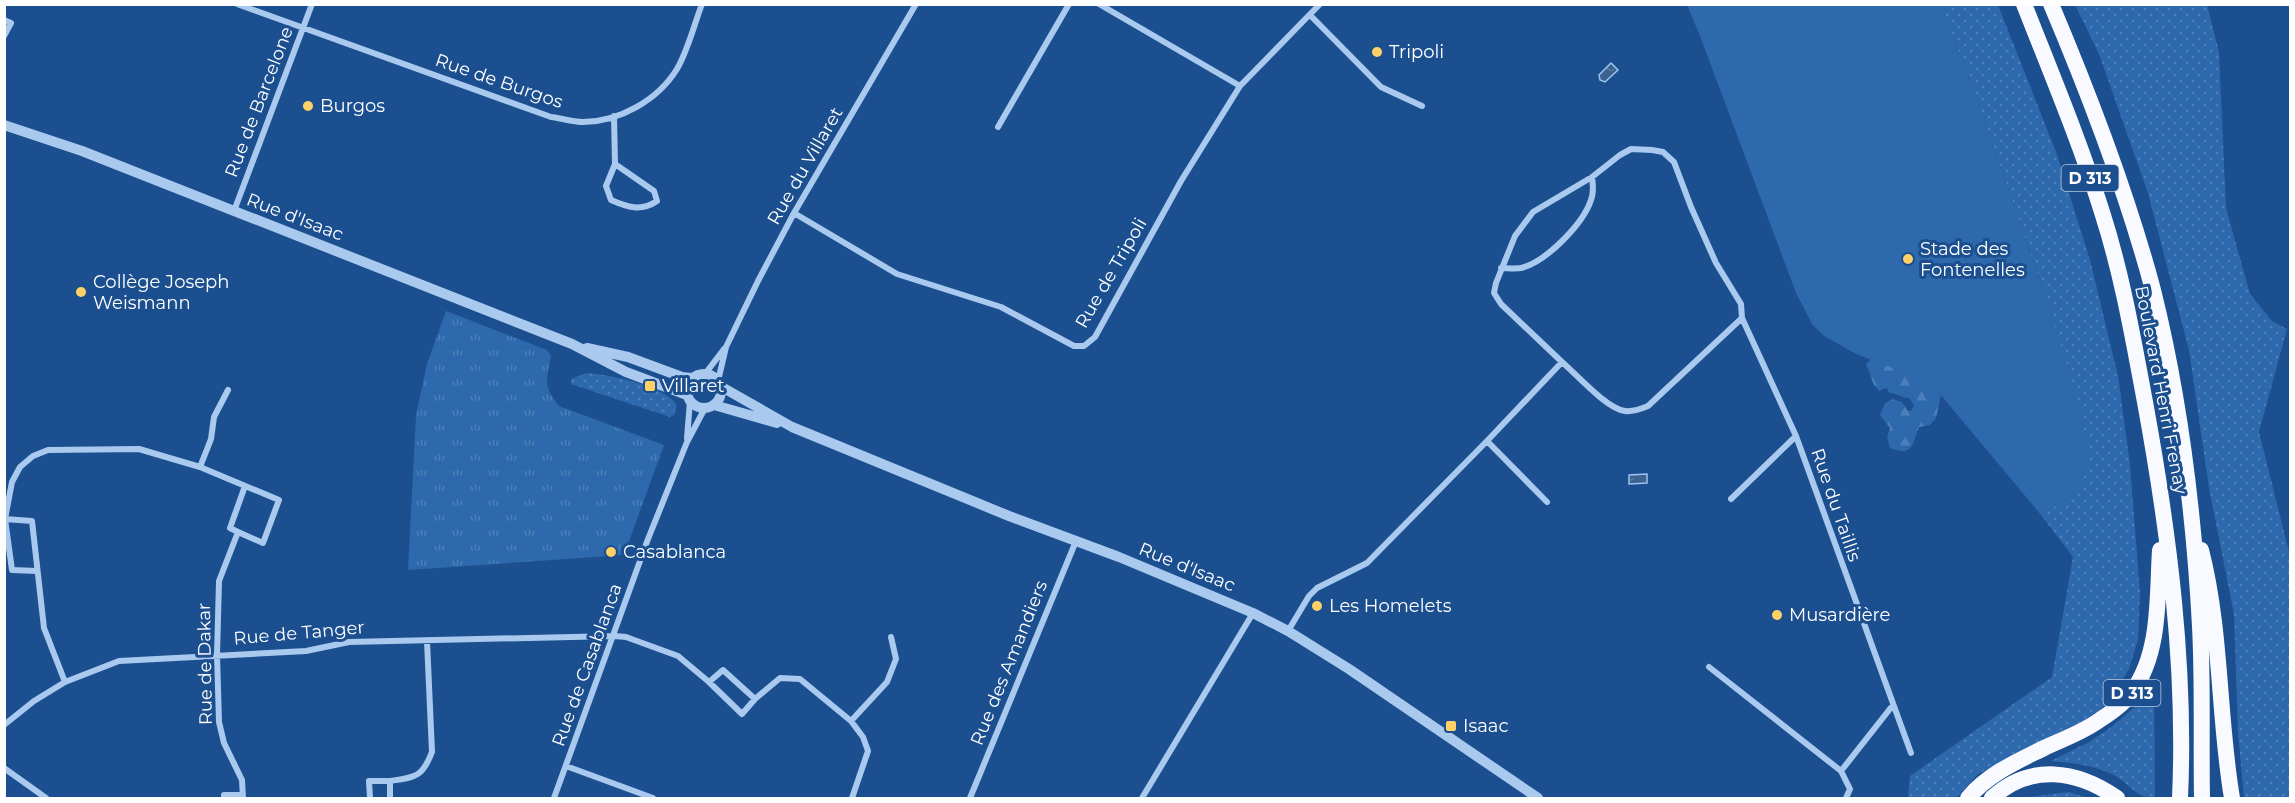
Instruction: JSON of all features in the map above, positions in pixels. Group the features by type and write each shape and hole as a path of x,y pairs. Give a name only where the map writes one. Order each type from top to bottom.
{"highway":[{"name":"Boulevard Henri Frenay","path":"2024,4 2078,141 2103,214 2125,294 2163,501 2177,630 2182,754 2180,798"},
{"name":"Boulevard Henri Frenay","path":"2051,4 2096,120 2136,233 2165,347 2190,506 2200,627 2202,798"},
{"name":"D 313","path":"1968,798 1997,772 2100,720 2131,694 2142,677 2152,647 2163,501"},
{"name":"D 313","path":"2190,506 2211,588 2221,674 2224,752 2232,798"},
{"path":"1992,798 2012,784 2044,774 2078,777 2117,798"}],"street":[{"name":"Rue de Burgos","path":"237,4 550,117 582,122 614,116 648,101 665,86 678,67 702,4"},
{"name":"Rue de Barcelone","path":"234,211 312,4"},
{"name":"Rue du Villaret","path":"705,374 726,347 794,213 916,4"},
{"path":"998,127 1069,4"},
{"path":"1099,4 1240,86"},
{"name":"Rue de Tripoli","path":"794,213 897,273 1001,307 1074,346 1084,346 1095,337 1181,181 1240,86 1320,4"},
{"path":"1310,15 1381,87 1422,106"},
{"path":"4,20 11,23 4,36"},
{"path":"614,116 615,164 606,186 610,200 629,208 648,207 657,201 654,191 615,164"},
{"name":"Rue d'Isaac","path":"4,125 82,151 572,344 626,372 689,398 699,408 710,406 792,427 1253,613 1288,631 1358,675 1538,798"},
{"name":"Rue du Taillis","path":"1562,362 1501,303 1494,293 1515,236 1533,212 1592,177 1620,155 1631,149 1663,152 1674,162 1716,263 1741,304 1742,318 1796,436 1911,753"},
{"path":"1502,268 1521,268 1545,255 1565,237 1584,216 1592,198 1592,177"},
{"path":"1288,631 1309,596 1317,588 1367,563 1562,362 1609,403 1623,411 1633,411 1648,406 1742,318"},
{"name":"Rue d'Isaac","path":"572,344 628,357 682,377 692,378"},
{"name":"Rue du Villaret","path":"719,383 726,347"},
{"path":"689,398 687,386 692,378 705,374"},
{"name":"Rue d'Isaac","path":"705,374 792,427"},
{"path":"710,406 719,398 719,383"},
{"path":"200,467 211,439 214,417 228,390"},
{"name":"Rue de Casablanca","path":"687,442 689,398"},
{"name":"Rue de Casablanca","path":"554,798 615,636 648,539 687,442 710,406"},
{"path":"1731,499 1796,436"},
{"path":"1487,441 1547,502"},
{"path":"37,571 12,570 5,519 12,482 20,467 33,456 48,450 139,449 200,467 279,500 263,543 238,532"},
{"name":"Rue de Dakar","path":"224,798 224,795 243,797 242,780 224,743 219,722 217,655 219,581 238,532 230,528 245,486"},
{"path":"5,519 32,521 44,628 65,682"},
{"name":"Rue des Amandiers","path":"970,798 1076,540"},
{"path":"1142,798 1253,613"},
{"name":"Rue de Tanger","path":"4,725 34,701 65,682 119,661 306,651 349,642 626,637 678,656 742,714 755,699"},
{"path":"851,721 887,681 896,659 891,637"},
{"path":"370,798 369,782 418,777 427,766 432,752 428,640"},
{"path":"1709,667 1841,771 1850,789 1846,798"},
{"path":"709,682 723,670 755,699 780,678 800,679 851,721 863,737 868,751 852,798"},
{"path":"1841,771 1893,705"},
{"path":"566,766 653,798"},
{"path":"4,768 45,798"},
{"path":"390,781 390,798"}],"green space":[{"name":"Stade des Fontenelles","path":"1687,5 1941,5 1980,107 2051,313 2080,406 2089,460 2081,484 2074,494 2041,515 1930,382 1856,354 1824,336 1812,324 1796,293"},
{"path":"1941,5 1998,5 2056,152 2090,260 2118,376 2130,465 2140,593 2138,640 2129,669 2109,703 2085,720 1978,774 1956,798 1908,798 1910,776 2052,677 2073,557 2041,515 2074,494 2051,313 1980,107"},
{"path":"2075,5 2207,5 2219,52 2226,208 2250,294 2272,321 2287,329 2259,432 2290,556 2290,798 2244,798 2238,733 2234,614 2209,488 2189,350 2148,193 2099,54"},
{"path":"446,311 547,350 551,356 547,377 548,387 559,406 664,445 624,555 408,570 416,415 427,364"},
{"path":"1871,359 1930,382 1941,395 1936,418 1930,425 1919,427 1908,450 1890,448 1887,437 1890,428 1880,415 1885,403 1893,399 1902,402 1908,411 1912,410 1914,405 1909,398 1890,393 1886,388 1879,391 1874,385 1866,364"},
{"path":"586,373 635,382 661,392 677,405 674,415 670,417 571,384 571,379"},
{"path":"2154,691 2155,798 2143,796 2118,777 2097,768 2051,761 2089,742 2110,728"},
{"path":"2069,792 2088,798 2023,798"}],"water":[{"path":"1611,63 1618,70 1605,82 1600,80 1599,75"},
{"path":"1647,474 1647,483 1629,484 1629,475"}],"place":[{"name":"Tripoli","path":"1377,52"},
{"name":"Burgos","path":"308,106"},
{"name":"Stade des Fontenelles","path":"1908,259"},
{"name":"Collège Joseph Weismann","path":"81,292"},
{"name":"Villaret","path":"650,386"},
{"name":"Casablanca","path":"611,552"},
{"name":"Les Homelets","path":"1317,606"},
{"name":"Musardière","path":"1777,615"},
{"name":"Isaac","path":"1451,726"}]}
